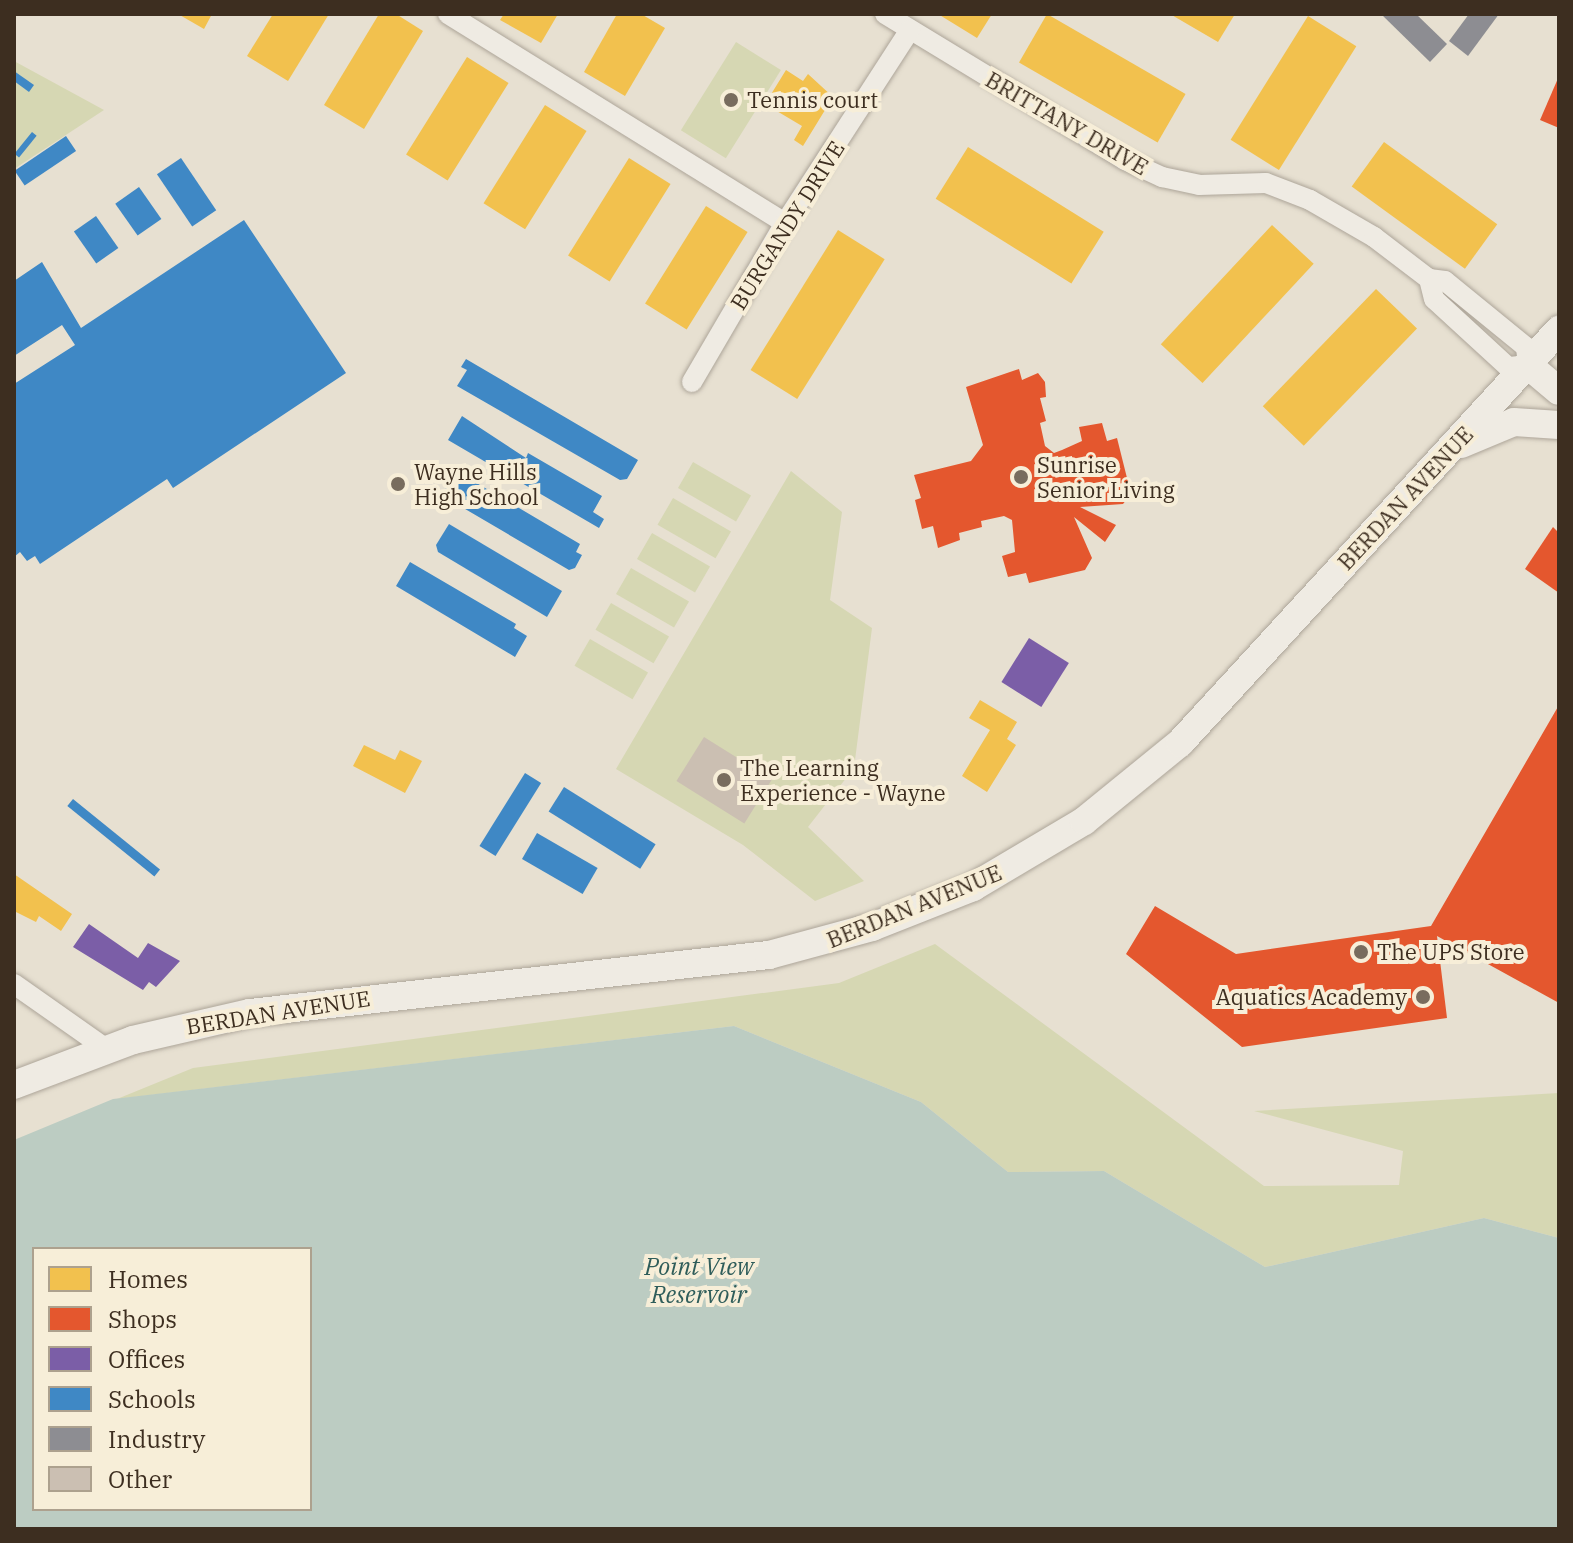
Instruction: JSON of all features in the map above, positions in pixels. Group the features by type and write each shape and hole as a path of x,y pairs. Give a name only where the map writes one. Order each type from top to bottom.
{"main road":[{"name":"BERDAN AVENUE","path":"14,1085 108,1050 250,1013 769,955 872,927 973,887 1084,821 1180,743 1559,330"},
{"path":"1528,365 1559,391"},
{"path":"1452,447 1514,422 1559,425"}],"street":[{"path":"448,14 785,223"},
{"name":"BRITTANY DRIVE","path":"885,14 1125,160 1162,177 1199,185 1266,183 1310,200 1374,237 1429,279 1445,281 1526,347 1528,365"},
{"name":"BURGANDY DRIVE","path":"692,382 785,223 910,30"},
{"path":"14,984 108,1050"}],"green space":[{"name":"Tennis court","path":"736,42 781,70 726,158 681,130"},
{"path":"14,61 104,110 14,169"},
{"path":"693,462 751,495 736,521 678,488"},
{"path":"791,471 842,512 830,600 872,628 854,768 808,827 864,881 815,901 743,845 616,769"},
{"path":"673,498 731,532 716,558 658,525"},
{"path":"652,533 710,566 695,592 637,559"},
{"path":"631,568 689,602 674,627 616,594"},
{"path":"611,603 669,636 654,663 596,630"},
{"path":"590,639 648,672 633,699 574,666"},
{"path":"935,944 1264,1186 1399,1185 1403,1151 1254,1111 1559,1093 1559,1238 1484,1218 1265,1267 1104,1171 1008,1172 921,1102 734,1026 117,1099 193,1068 839,983"}],"water":[{"name":"Point View Reservoir","path":"734,1026 921,1102 1008,1172 1104,1171 1265,1267 1484,1218 1559,1238 1559,1529 14,1529 14,1140 113,1099"}],"building: Homes":[{"path":"178,14 212,14 204,29"},
{"path":"273,14 329,14 288,81 247,56"},
{"path":"379,14 396,14 423,31 364,129 324,105"},
{"path":"504,14 558,14 541,43 500,20"},
{"path":"617,14 641,14 665,28 625,96 584,72"},
{"path":"938,14 992,14 977,38"},
{"path":"1047,14 1186,94 1158,142 1019,62"},
{"path":"1170,14 1235,14 1218,42"},
{"path":"1308,16 1356,46 1279,170 1231,140"},
{"path":"467,57 509,83 448,180 406,155"},
{"path":"786,70 803,81 808,74 833,97 803,146 794,140 802,126 765,104"},
{"path":"545,105 587,131 525,229 484,203"},
{"path":"1384,142 1497,224 1465,269 1352,186"},
{"path":"968,147 1104,232 1071,284 936,199"},
{"path":"629,158 671,184 610,281 568,256"},
{"path":"706,206 748,232 687,329 645,304"},
{"path":"1272,225 1314,264 1203,383 1161,344"},
{"path":"838,230 885,259 797,399 751,370"},
{"path":"1376,289 1417,329 1304,446 1263,406"},
{"path":"980,700 1017,722 1007,739 1016,745 987,792 962,776 990,730 969,718"},
{"path":"364,745 395,760 400,750 422,761 405,793 353,766"},
{"path":"14,874 72,914 61,931 39,916 36,922 14,911"}],"building: Shops":[{"path":"1559,76 1559,128 1540,120"},
{"name":"Sunrise Senior Living","path":"1019,369 1022,380 1038,373 1045,382 1046,397 1040,398 1046,421 1040,423 1045,446 1054,453 1062,450 1082,441 1079,427 1102,423 1107,441 1117,438 1131,494 1123,504 1080,507 1116,525 1105,542 1074,517 1092,558 1085,570 1029,583 1026,573 1008,577 1002,556 1015,552 1012,520 1004,516 981,521 982,527 959,533 960,540 938,548 933,526 922,529 915,500 921,498 914,475 971,461 983,445 966,387"},
{"path":"1553,527 1559,533 1559,593 1525,569"},
{"path":"1559,705 1559,1003 1437,936 1447,1018 1242,1047 1126,954 1155,906 1236,954 1431,926"}],"building: Offices":[{"path":"1029,638 1069,663 1041,707 1001,682"},
{"path":"89,924 138,958 148,943 180,961 156,987 149,982 143,990 73,947"}],"building: Schools":[{"path":"14,71 34,85 29,92 14,81"},
{"path":"32,132 37,136 19,158 14,154"},
{"path":"66,136 76,151 25,186 15,171"},
{"path":"181,158 216,210 192,226 157,174"},
{"path":"139,187 161,219 138,236 115,204"},
{"path":"96,216 118,248 96,263 74,231"},
{"path":"244,220 346,373 173,488 167,479 40,564 35,556 27,561 20,552 14,557 14,384 75,345 62,325 14,356 14,281 42,262 81,328"},
{"path":"466,359 638,460 627,479 620,480 457,386 467,370 461,367"},
{"path":"462,416 526,458 528,453 602,496 593,512 604,519 599,528 448,440"},
{"path":"453,469 580,544 576,552 582,555 575,568 569,570 443,496"},
{"path":"449,524 562,591 547,617 438,552 436,545"},
{"path":"410,562 516,624 514,628 527,636 515,657 396,586"},
{"path":"525,773 541,783 496,856 479,846"},
{"path":"564,787 656,844 640,869 549,812"},
{"path":"73,799 160,869 154,876 67,806"},
{"path":"537,833 598,868 583,894 522,859"}],"building: Industry":[{"path":"1381,14 1416,14 1447,44 1430,62"},
{"path":"1469,14 1499,14 1468,56 1449,41"}],"building: Other":[{"name":"The Learning Experience - Wayne","path":"704,737 772,779 744,823 676,781"}],"place":[{"name":"Tennis court","path":"731,100"},
{"name":"Sunrise Senior Living","path":"1021,477"},
{"name":"Wayne Hills High School","path":"398,484"},
{"name":"The Learning Experience - Wayne","path":"724,780"},
{"name":"The UPS Store","path":"1361,952"},
{"name":"Aquatics Academy","path":"1423,997"}]}
